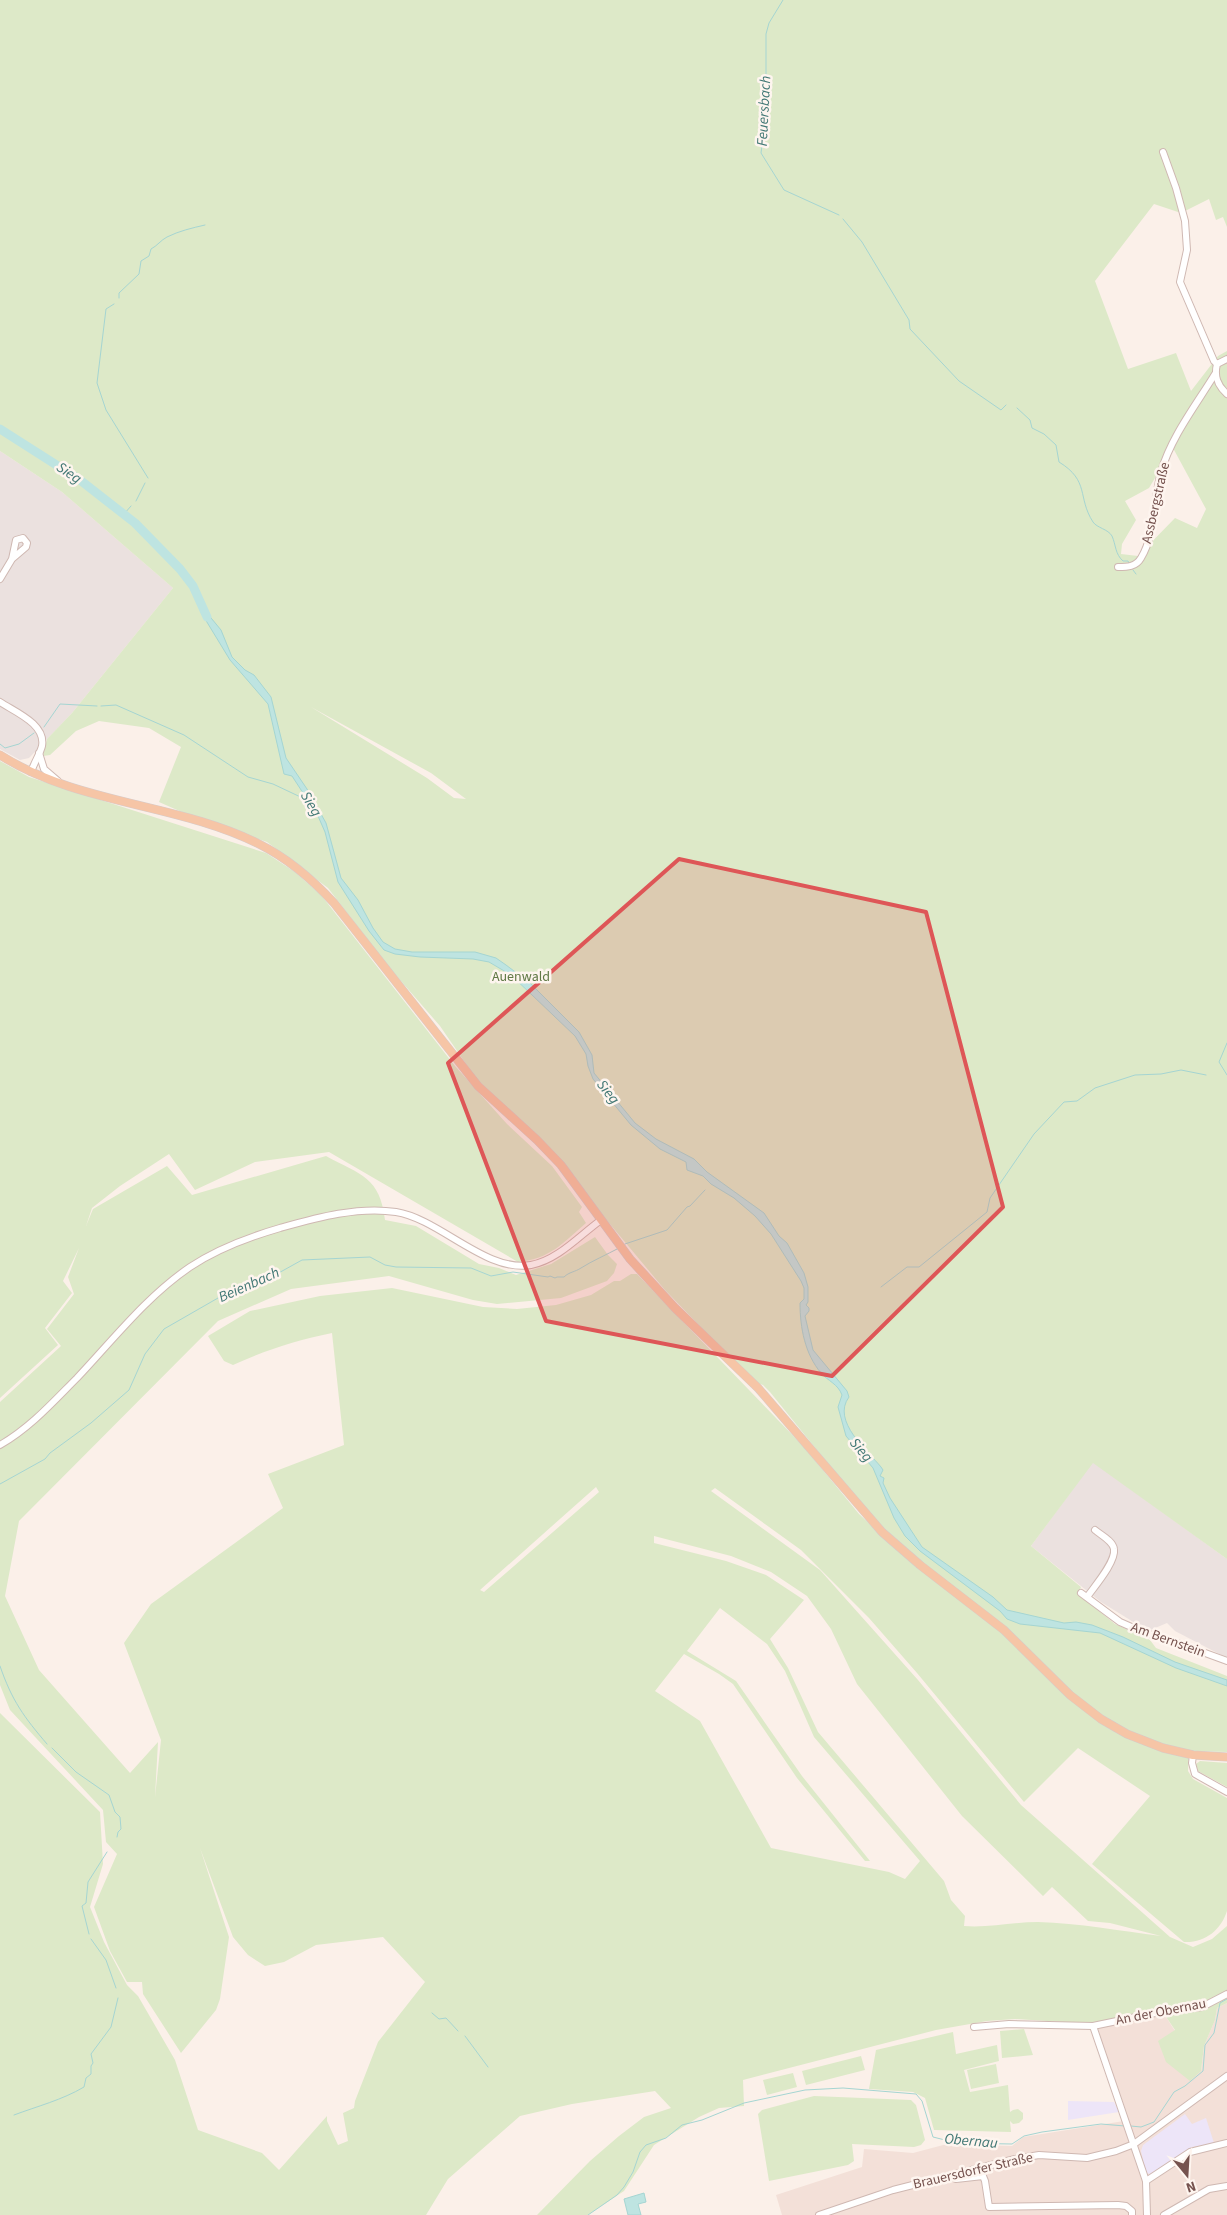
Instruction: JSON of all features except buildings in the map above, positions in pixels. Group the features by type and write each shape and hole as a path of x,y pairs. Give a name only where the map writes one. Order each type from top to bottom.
{"main road":[{"path":"0,755 31,772 60,783 230,832 257,843 296,866 334,903 478,1086 538,1140 561,1165 630,1259 675,1308 758,1388 808,1444 858,1506 901,1549 1004,1630 1088,1710 1117,1729 1163,1748 1193,1755 1227,1757"}],"street":[{"path":"1163,152 1185,221 1187,250 1180,282 1214,361 1217,364 1215,374 1227,394"},
{"path":"1217,364 1227,359"},
{"name":"Assbergstraße","path":"1118,567 1131,567 1140,560 1150,540 1154,502 1167,456 1178,433 1215,374"},
{"path":"0,579 12,559"},
{"path":"0,702 36,727 42,740 31,772"},
{"path":"39,752 44,769 60,783"},
{"path":"0,1445 29,1425 46,1410 128,1322 164,1287 202,1260 242,1242 280,1228 327,1217 372,1211 396,1212 422,1221 490,1257 515,1265 525,1265 542,1261 555,1255 601,1220"},
{"path":"1087,1597 1113,1560 1114,1548 1109,1540 1095,1530"},
{"name":"Am Bernstein","path":"1081,1593 1120,1622 1145,1633 1227,1661"},
{"path":"1193,1755 1192,1763 1195,1774 1227,1792"},
{"name":"An der Obernau","path":"974,2027 1009,2024 1093,2026 1160,2012 1202,2007 1227,1994"},
{"path":"1093,2026 1146,2181 1147,2215"},
{"name":"Brauersdorfer Straße","path":"819,2215 859,2200 947,2175 1028,2156 1086,2158 1134,2144 1227,2076"},
{"path":"1146,2181 1190,2152 1227,2143"},
{"path":"947,2175 956,2179 983,2176 988,2207 1118,2205 1126,2206 1132,2211 1132,2215"},
{"path":"1164,2215 1209,2189 1227,2186"}],"highlighted area":[{"path":"679,859 926,912 1003,1207 832,1376 546,1321 448,1063"}],"shaded area":[{"path":"0,451 62,492 173,588 72,713 29,758 20,760 0,749"},
{"path":"1093,1462 1227,1559 1227,1658 1175,1631 1167,1623 1148,1631 1101,1602 1031,1546"},
{"path":"1227,2003 1227,2215 782,2215 776,2195 862,2167 864,2149 913,2153 947,2144 1012,2146 1023,2137 1124,2121 1090,2026 1164,2014 1201,2071 1204,2046 1215,2020 1217,2008"},
{"path":"1068,2101 1114,2102 1119,2112 1068,2120"},
{"path":"1185,2114 1192,2124 1206,2118 1214,2143 1192,2147 1150,2174 1146,2173 1141,2151 1143,2145"}],"green space":[{"name":"Auenwald","path":"0,0 1227,0 1227,227 1223,217 1216,220 1209,199 1181,213 1154,204 1095,281 1128,369 1176,353 1191,391 1218,356 1227,351 1227,1559 1093,1463 1031,1546 1081,1587 1078,1594 1115,1624 1150,1640 1156,1648 1227,1676 1227,1752 1189,1751 1188,1771 1193,1779 1227,1798 1227,1911 1221,1924 1205,1938 1184,1942 1092,1864 1150,1796 1078,1748 1024,1802 869,1618 801,1550 715,1488 711,1491 820,1570 918,1680 1021,1805 1170,1937 1193,1947 1212,1939 1227,1926 1227,2003 1217,2008 1215,2020 1204,2046 1201,2071 1190,2081 1166,2062 1158,2041 1175,2030 1164,2014 1094,2024 1015,2019 987,2021 936,2030 743,2080 744,2106 719,2108 699,2117 654,2145 624,2191 588,2215 537,2215 590,2161 619,2136 644,2117 671,2108 655,2091 572,2104 520,2116 448,2179 426,2215 0,2215 0,1713 100,1812 103,1864 90,1907 104,1942 127,1985 138,1996 175,2060 198,2130 262,2153 279,2170 327,2116 327,2121 338,2145 348,2141 343,2113 354,2108 378,2042 425,1982 383,1937 316,1945 284,1962 265,1966 248,1955 233,1937 200,1848 229,1937 220,1999 216,2010 181,2053 143,1994 142,1982 127,1982 110,1951 94,1907 117,1854 106,1842 103,1810 10,1710 0,1685 0,1402 61,1346 47,1329 74,1294 68,1277 79,1248 63,1281 72,1293 45,1328 58,1345 0,1398 0,761 29,777 266,853 295,872 321,895 455,1066 507,1124 552,1166 582,1207 579,1212 586,1223 548,1254 518,1262 329,1152 255,1162 195,1190 169,1154 120,1186 92,1208 86,1226 93,1209 167,1166 192,1195 326,1156 367,1179 379,1195 385,1220 416,1226 479,1264 499,1268 516,1275 551,1264 595,1237 617,1264 614,1273 607,1281 561,1298 497,1304 473,1300 389,1276 291,1289 218,1321 19,1521 5,1596 39,1670 130,1773 158,1742 155,1797 161,1740 124,1643 151,1604 283,1508 268,1474 344,1445 332,1333 282,1346 233,1365 224,1361 208,1336 250,1311 320,1296 392,1288 483,1307 517,1309 556,1305 591,1295 614,1281 620,1281 631,1274 637,1274 804,1447 859,1514 916,1567 921,1562 872,1518 770,1392 763,1385 754,1382 665,1290 539,1139 475,1077 440,1026 388,966 328,888 267,842 193,817 159,802 181,747 149,728 99,721 76,731 50,755 43,756 47,739 72,713 173,588 62,492 0,451","holes":["1173,448 1206,509 1197,528 1175,518 1138,556 1121,554 1122,544 1136,520 1125,501 1149,488","311,707 431,773 466,799 454,798 427,778","596,1487 599,1492 484,1592 480,1590","654,1536 731,1556 771,1572 807,1596 831,1629 857,1684 962,1816 1043,1896 1052,1887 1088,1921 1110,1923 1161,1936 1038,1922 964,1926 965,1916 951,1900 944,1881 818,1732 788,1668 770,1639 804,1600 766,1575 726,1561 654,1543","720,1608 767,1644 785,1671 814,1737 920,1861 905,1879 889,1872 771,1848 700,1721 655,1691 684,1654 733,1684 797,1778 865,1861 870,1861 802,1776 736,1681 687,1651"]},
{"path":"1200,1761 1227,1763 1227,1787 1198,1771 1196,1764"},
{"path":"1024,2029 1033,2055 1002,2058 1000,2031"},
{"path":"953,2032 956,2054 997,2045 999,2061 964,2070 970,2092 1008,2085 1010,2112 1018,2109 1023,2113 1023,2119 1019,2123 1013,2124 1010,2121 1011,2132 934,2130 925,2098 913,2092 869,2089 876,2050"},
{"path":"861,2056 865,2070 806,2085 802,2071"},
{"path":"996,2064 999,2083 971,2089 967,2070"},
{"path":"793,2073 797,2087 767,2095 763,2080"},
{"path":"814,2096 911,2100 916,2105 925,2140 921,2145 914,2147 852,2144 854,2161 848,2165 769,2181 758,2114 762,2110"}],"water":[{"path":"202,607 221,630 232,657 245,670 254,675 271,697 286,758 307,789 326,823 341,878 358,900 383,942 395,949 412,952 475,952 496,958 506,965 530,983 579,1032 592,1055 594,1073 635,1123 656,1139 694,1159 707,1172 764,1213 779,1236 787,1243 804,1273 808,1287 808,1302 806,1305 809,1311 805,1316 813,1350 847,1391 849,1397 845,1406 845,1416 848,1425 860,1444 883,1470 880,1476 884,1478 883,1483 890,1498 922,1547 993,1597 1007,1610 1064,1623 1076,1622 1092,1625 1123,1637 1175,1662 1227,1680 1227,1686 1176,1668 1100,1633 1020,1624 1007,1619 1000,1611 920,1551 905,1536 894,1518 873,1468 846,1436 838,1407 842,1395 840,1391 821,1373 807,1349 801,1322 800,1303 804,1299 804,1288 771,1234 755,1216 734,1198 711,1184 703,1176 687,1170 686,1162 660,1149 631,1125 593,1079 586,1054 575,1036 511,975 489,962 473,959 420,957 395,954 384,950 369,931 338,882 325,832 318,816 292,776 284,774 268,704 230,660 202,614"},
{"path":"644,2193 646,2202 638,2204 641,2215 628,2215 624,2199"}],"waterway":[{"name":"Feuersbach","path":"783,0 769,23 766,34 766,114 761,153 784,190 839,215"},
{"name":"Feuersbach","path":"843,219 862,242 909,320 910,329 959,381 1001,410 1006,405"},
{"path":"119,298 119,293 139,274 141,261 149,256 151,249 165,238 205,225"},
{"path":"114,304 106,309 97,383 106,410 148,478"},
{"name":"Feuersbach","path":"1017,408 1030,420 1032,428 1044,434 1056,445 1059,462 1069,469 1079,483 1085,505 1093,522 1112,536 1118,555 1123,561 1128,561 1129,563"},
{"name":"Sieg","path":"0,429 80,480 135,523 180,569 193,586 207,617"},
{"path":"136,501 145,483"},
{"path":"124,514 131,506"},
{"name":"Feuersbach","path":"1133,570 1136,574"},
{"path":"44,727 60,704 97,706"},
{"path":"101,706 116,705 184,735 248,777 273,784 309,801"},
{"path":"0,744 5,748 19,744 34,733"},
{"path":"1227,1043 1219,1062 1227,1075"},
{"path":"881,1287 907,1267 919,1267 987,1212 990,1198 1034,1134 1064,1102 1077,1101 1095,1088 1135,1075 1161,1074 1181,1070 1206,1075"},
{"name":"Beienbach","path":"625,1244 667,1230 705,1190"},
{"name":"Beienbach","path":"0,1484 45,1459 129,1390 145,1354 164,1329 218,1298 242,1286 257,1285 302,1260 370,1257 385,1265 396,1267 471,1268 491,1276 513,1272 555,1278 564,1277 619,1248"},
{"path":"0,1666 19,1708 47,1744"},
{"path":"52,1748 76,1772 109,1795 115,1812 120,1817 121,1829 117,1837"},
{"path":"89,1934 82,1906 86,1903 88,1882 107,1852"},
{"path":"91,1939 106,1960 116,1988"},
{"path":"14,2115 59,2099 84,2087 86,2078 91,2074 93,2063 91,2054 111,2027 118,1998"},
{"name":"Obernau","path":"1131,2126 1141,2127 1154,2122 1174,2092 1185,2086 1203,2071 1205,2045 1214,2033 1220,2003 1227,1999"},
{"path":"432,2013 439,2019 446,2018 458,2031"},
{"path":"465,2036 488,2067"},
{"name":"Obernau","path":"588,2215 617,2195 624,2187 633,2172 640,2152 646,2145 666,2138 682,2125 702,2120 744,2103 805,2090 843,2088 916,2094 922,2101 933,2137 957,2143 1012,2144 1024,2136 1042,2132 1101,2124 1125,2126"}]}
